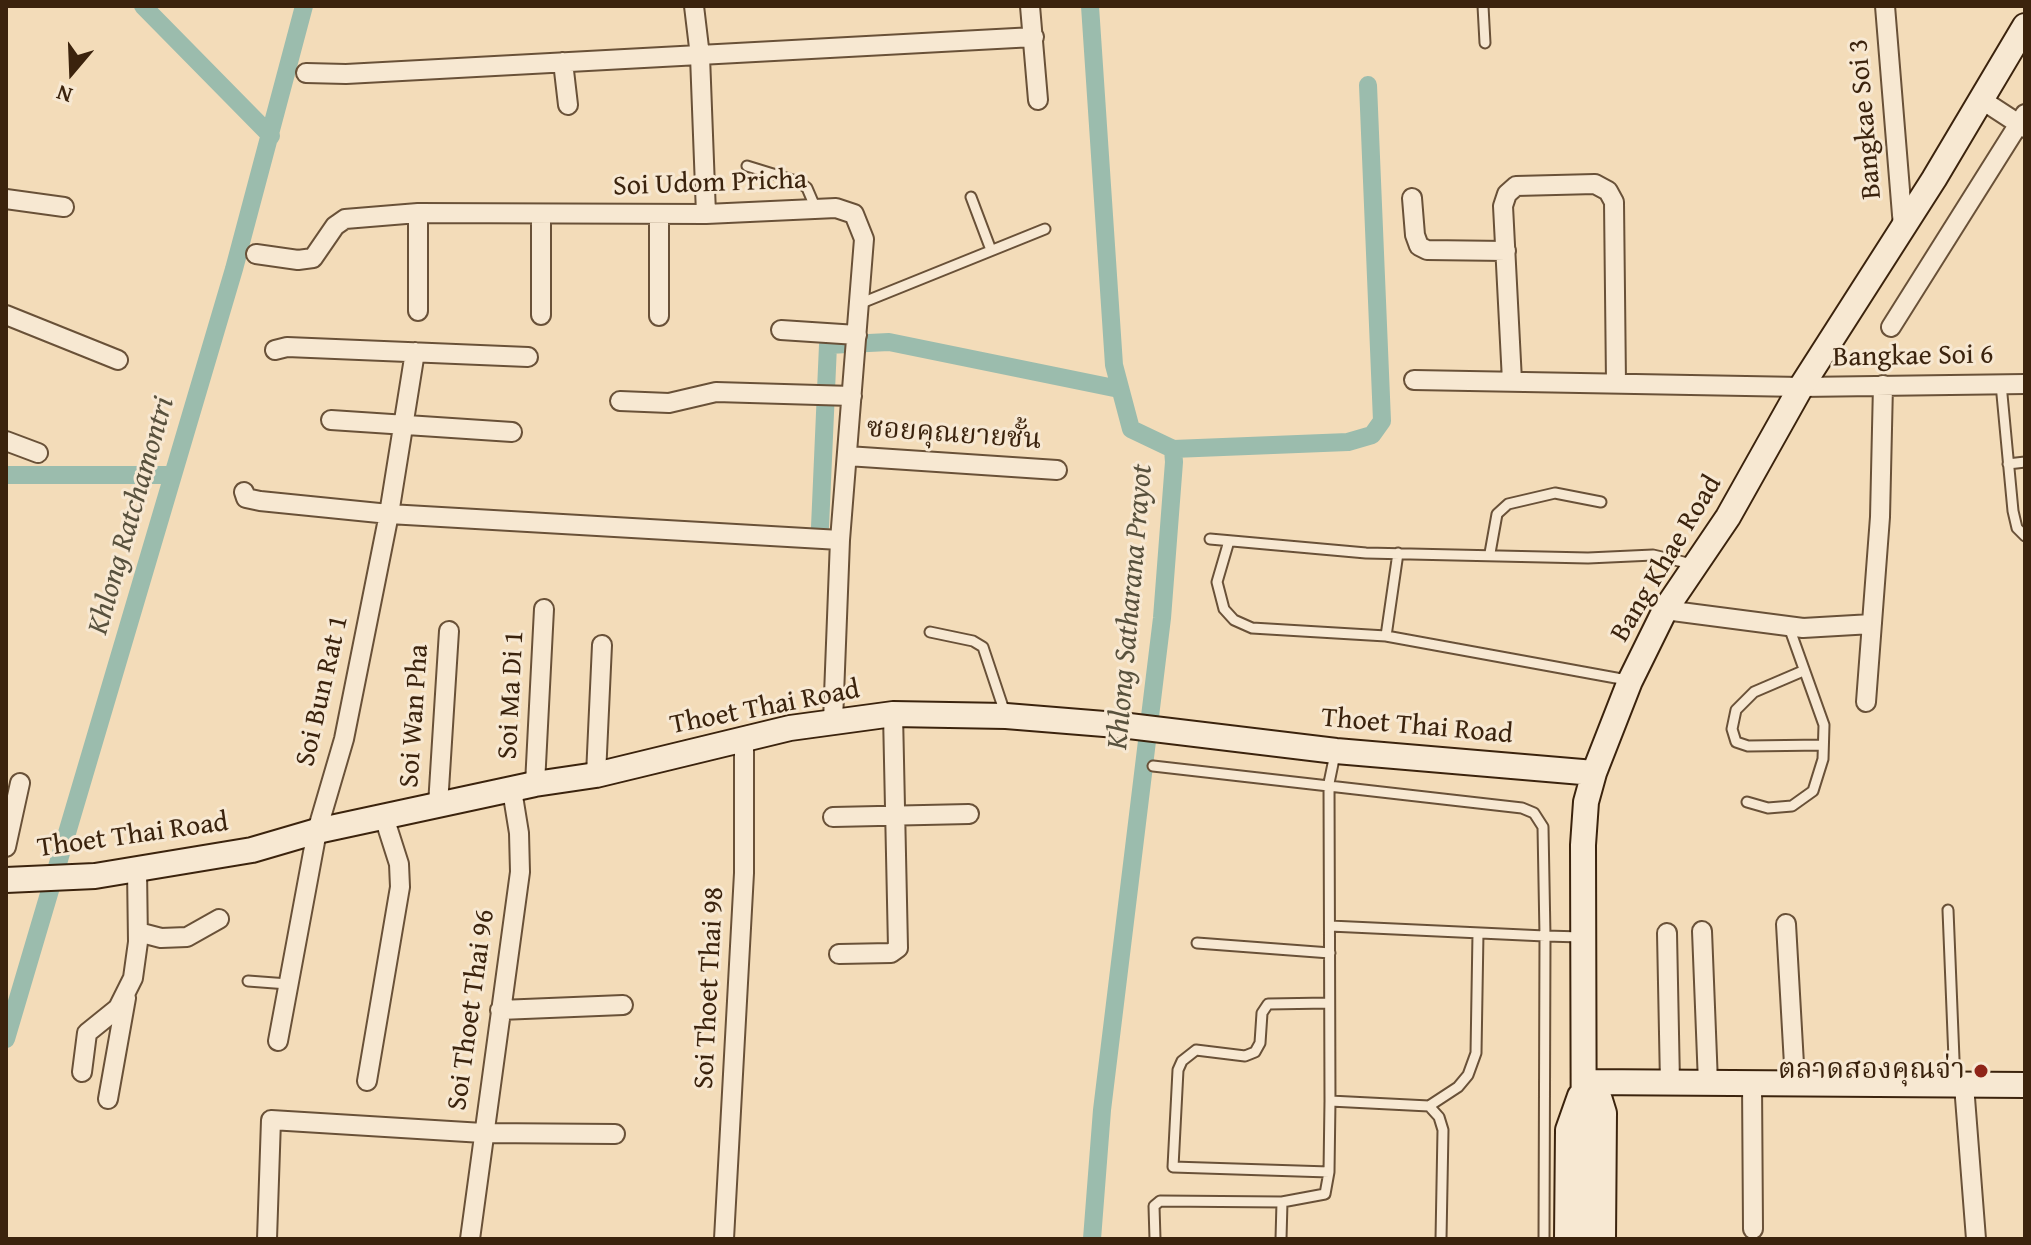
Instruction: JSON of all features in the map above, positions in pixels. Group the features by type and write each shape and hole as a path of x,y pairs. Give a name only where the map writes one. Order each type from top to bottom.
{"main road":[{"name":"Bang Khae Road","path":"1584,1239 1583,937 1586,802 1594,773 1630,681 1665,610 1697,565 1801,387 1982,100 2025,26"},
{"name":"Thoet Thai Road","path":"17,880 65,879 137,870 252,850 317,831 524,787 596,775 833,721 893,714 1006,716 1129,726 1336,751 1594,773"},
{"path":"1585,1082 2025,1085"},
{"path":"1567,1239 1568,1130 1585,1082"},
{"path":"1585,1082 1600,1100 1604,1113 1603,1239"}],"street":[{"path":"694,6 700,56 706,214"},
{"path":"1030,6 1038,100"},
{"name":"Bangkae Soi 3","path":"1885,6 1903,227"},
{"path":"306,73 700,56 1034,37"},
{"path":"563,62 568,105"},
{"path":"1891,327 2023,122 1982,100"},
{"path":"1512,381 1503,206 1507,194 1516,186 1595,184 1608,191 1614,202 1616,383"},
{"path":"1412,198 1419,246 1427,250 1506,251"},
{"path":"6,199 64,207"},
{"name":"Soi Udom Pricha","path":"256,254 298,260 313,258 335,226 345,219 418,213 659,215 836,208 854,214 861,224 864,239 840,540 833,721"},
{"path":"418,213 418,311"},
{"path":"541,215 541,315"},
{"path":"659,215 659,316"},
{"path":"6,315 118,360"},
{"path":"781,330 857,335"},
{"path":"275,350 287,347 528,357"},
{"name":"Soi Bun Rat 1","path":"278,1041 317,831 344,739 389,514 415,352"},
{"name":"Bangkae Soi 6","path":"1414,380 1801,387 2025,384"},
{"path":"1866,702 1880,517 1883,385"},
{"path":"620,401 669,403 716,392 852,396"},
{"path":"331,420 512,432"},
{"path":"6,441 38,453"},
{"name":"ซอยคุณยายชั้น","path":"847,456 1057,470"},
{"path":"244,492 246,498 260,501 389,514 840,540"},
{"name":"Soi Ma Di 1","path":"524,787 544,609"},
{"path":"1665,610 1789,627 1872,624"},
{"name":"Soi Wan Pha","path":"438,805 449,631"},
{"path":"596,775 602,645"},
{"path":"839,954 891,953 898,948 893,714"},
{"name":"Soi Thoet Thai 98","path":"724,1239 744,873 744,740"},
{"path":"6,847 20,783"},
{"name":"Soi Thoet Thai 96","path":"470,1239 520,872 519,833 524,787"},
{"path":"833,817 969,814"},
{"path":"367,1081 400,887 399,864 384,817"},
{"path":"82,1072 87,1033 118,1008 133,978 138,932 137,870"},
{"path":"138,932 161,938 187,937 219,919"},
{"path":"1786,924 1795,1082"},
{"path":"1702,931 1708,1083"},
{"path":"1667,933 1670,1083"},
{"path":"108,1099 126,995"},
{"path":"500,1010 623,1005"},
{"path":"1752,1082 1753,1229"},
{"path":"1959,1084 1976,1239"},
{"path":"267,1239 271,1120 483,1133 615,1134"}],"lane":[{"path":"1483,6 1485,43"},
{"path":"747,166 799,182 807,188 816,209"},
{"path":"971,197 991,250"},
{"path":"859,304 1045,229"},
{"path":"2001,383 2015,519 2025,536"},
{"path":"2008,464 2025,462"},
{"path":"1490,553 1497,514 1508,504 1555,493 1601,502"},
{"path":"1210,539 1298,549 1398,553 1490,553 1588,558 1653,555 1697,565"},
{"path":"1229,541 1217,582 1224,609 1234,620 1252,628 1386,636 1630,681"},
{"path":"1386,636 1398,553"},
{"path":"1747,802 1768,808 1792,806 1813,791 1824,725 1818,699 1803,671 1789,627"},
{"path":"930,632 973,641 983,647 1006,716"},
{"path":"1803,671 1754,692 1736,710 1732,729 1736,742 1748,746 1823,745"},
{"path":"1155,1239 1154,1206 1160,1201 1282,1202 1323,1196 1329,1172 1329,783 1336,751"},
{"path":"1153,766 1329,783 1522,808 1534,813 1543,827 1544,1239"},
{"path":"1948,910 1959,1084"},
{"path":"1330,926 1583,937"},
{"path":"1330,1101 1429,1106 1458,1087 1468,1075 1476,1053 1478,933"},
{"path":"1197,943 1330,953"},
{"path":"248,981 289,984"},
{"path":"1328,1003 1268,1004 1262,1013 1260,1043 1255,1052 1245,1056 1196,1050 1182,1061 1178,1070 1173,1167 1329,1172"},
{"path":"1429,1106 1439,1117 1443,1130 1441,1239"},
{"path":"1281,1239 1282,1202"}],"waterway":[{"path":"143,6 271,136"},
{"name":"Khlong Ratchamontri","path":"6,1039 234,269 304,6"},
{"name":"Khlong Satharana Prayot","path":"1090,6 1114,365 1131,429 1173,449 1174,462 1162,618 1102,1110 1092,1239"},
{"path":"1173,449 1348,442 1372,435 1382,421 1368,85"},
{"path":"820,527 828,345 889,342 1119,389"},
{"path":"6,475 171,475"}],"place":[{"name":"ตลาดสองคุณจ่า","path":"1981,1071"}]}
